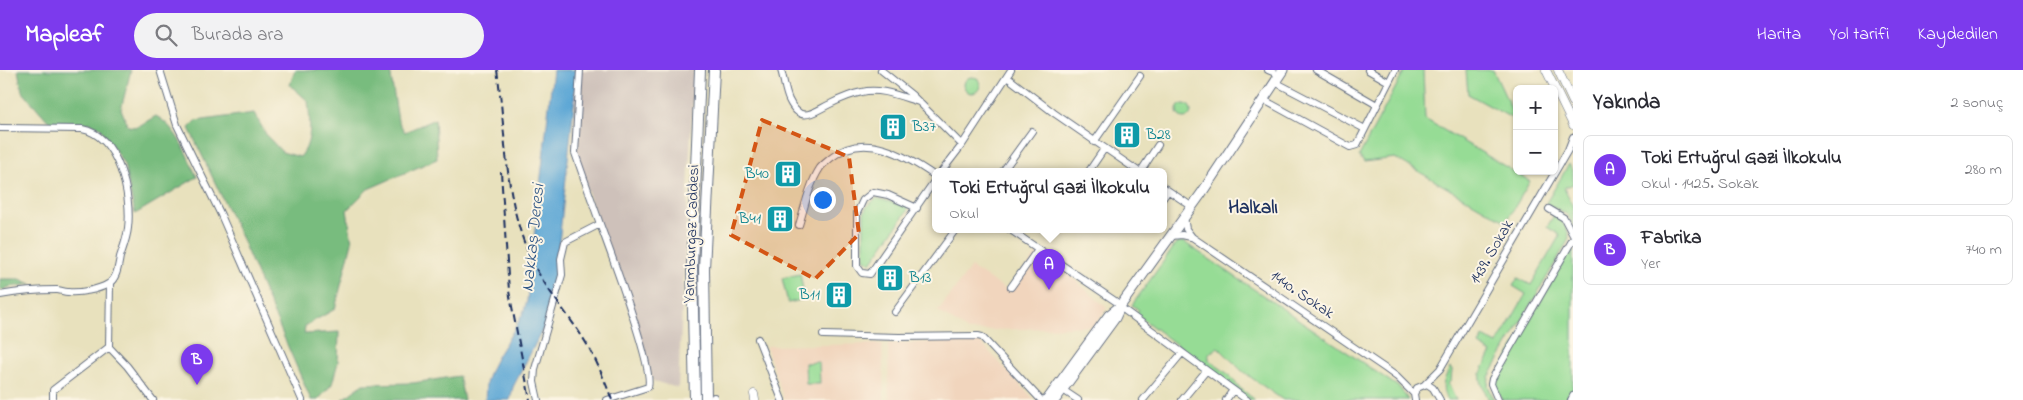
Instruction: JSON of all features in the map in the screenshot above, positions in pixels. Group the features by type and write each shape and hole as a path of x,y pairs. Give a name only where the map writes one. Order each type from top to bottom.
{"main road":[{"name":"Yarımburgaz Caddesi","path":"695,400 692,266 700,70"},
{"name":"Yarımburgaz Caddesi","path":"711,399 704,270 714,70"},
{"path":"1055,400 1115,318 1120,306 1192,206 1279,76"},
{"path":"1047,400 1109,315 1120,306"}],"street":[{"path":"160,70 177,125 221,215 302,400"},
{"path":"580,70 575,153 641,344 650,376 648,386 607,400"},
{"path":"781,70 790,100 800,113 805,115 811,115 829,104 864,91 881,92 919,102"},
{"path":"881,70 919,102 962,144"},
{"path":"944,168 1011,70"},
{"path":"1268,70 1365,129"},
{"path":"1316,70 1377,105"},
{"path":"1368,70 1388,82"},
{"path":"1264,100 1350,147 1358,145 1395,70"},
{"path":"1546,70 1573,125"},
{"path":"1558,70 1573,102"},
{"path":"1094,142 1140,76"},
{"path":"1007,77 1094,142 1135,168"},
{"path":"0,128 82,129 93,131 103,140 124,178 128,194 128,229 115,277 110,284 95,290 18,292 0,295"},
{"path":"1005,168 1032,131"},
{"name":"1439. Sokak","path":"1440,368 1570,149 1573,138"},
{"path":"799,225 810,187 821,166 840,151 857,145 876,146 894,151 932,176"},
{"path":"1142,168 1158,146"},
{"path":"1090,168 1104,149"},
{"path":"917,208 880,192 873,192 863,200 857,213 857,266 862,273 870,274 917,208 932,183"},
{"path":"1167,190 1192,206"},
{"path":"1498,400 1491,384 1492,379 1573,237 1564,218 1549,209"},
{"path":"1184,217 1186,228 1192,237"},
{"path":"538,400 534,382 535,368 562,275 561,259 565,242 600,224"},
{"path":"895,312 953,233"},
{"path":"1015,233 1120,306 1182,354 1247,400"},
{"path":"1171,236 1182,235 1192,237"},
{"name":"1440. Sokak","path":"1192,237 1397,377"},
{"path":"1011,287 1038,250"},
{"path":"110,284 109,347 154,400"},
{"path":"823,335 899,337 978,336 1041,400"},
{"path":"758,339 782,400"},
{"path":"52,400 53,390 109,347"},
{"path":"1143,400 1182,354"},
{"path":"1415,398 1417,388 1423,385 1440,368"},
{"path":"1436,396 1440,368"},
{"path":"1182,400 1206,371"},
{"path":"1397,377 1430,386 1436,396"},
{"path":"1397,377 1415,398"},
{"path":"1063,390 1078,400"},
{"path":"1226,400 1233,390"},
{"path":"1570,400 1573,396"}],"highlighted area":[{"path":"762,120 849,157 859,234 815,279 731,235"}],"shaded area":[{"path":"577,70 694,70 678,388 653,381 573,149"},
{"path":"1037,253 1066,272 1107,308 1094,326 968,331 938,311 971,267 1010,292"},
{"path":"979,341 1035,400 889,400 888,344"},
{"path":"882,344 884,400 784,400 766,346"}],"green space":[{"path":"18,70 131,70 121,109 128,126 137,127 156,116 164,121 181,143 197,177 135,214 124,164 100,127 90,123 50,123 22,91"},
{"path":"295,70 390,70 398,121 405,132 435,119 437,159 368,189 347,210 352,242 335,309 305,326 304,334 339,332 338,362 332,384 318,400 311,400 240,235 189,128 196,121 254,113 267,136 282,152 300,157 307,145 310,131 308,101 290,85"},
{"path":"1405,70 1423,70 1425,119 1513,171 1513,175 1520,175 1530,181 1505,221 1395,158 1364,162 1359,156"},
{"path":"1466,70 1493,70 1513,112 1513,119 1468,94"},
{"path":"972,77 978,79 980,85 978,91 972,93 966,91 964,85 966,79"},
{"path":"1181,104 1187,104 1191,111 1187,118 1181,118 1177,114 1177,108"},
{"path":"1569,164 1573,172 1573,184 1564,188 1573,207 1573,227 1568,215 1546,203"},
{"path":"877,198 908,207 871,263 864,259 864,213 867,206"},
{"path":"1554,215 1565,225 1569,239 1489,377 1488,385 1494,400 1489,400 1482,385 1481,376 1492,353 1479,345 1483,337 1497,344 1526,294 1513,286 1518,278 1531,285 1560,235 1547,227"},
{"path":"1179,242 1184,242 1400,388 1408,400 1283,400 1242,371 1218,347 1209,354 1209,360 1228,374 1240,388 1255,400 1250,400 1136,314 1139,310 1132,305"},
{"path":"1573,250 1573,389 1566,400 1502,400 1495,380 1569,252"},
{"path":"800,274 805,299 788,303 782,278"},
{"path":"0,279 20,279 31,284 9,287 0,291"},
{"path":"819,362 820,384 806,384 805,363"},
{"path":"1450,368 1452,370 1451,381 1448,383 1456,400 1447,400 1443,388"},
{"path":"459,376 464,400 342,400 363,384 413,383"}],"water":[{"path":"553,70 576,70 553,298 547,321 513,387 510,400 485,400 486,382 492,367 519,321 527,301"}],"railway":[{"path":"497,70 510,185 520,230 533,264 592,353 612,400"},
{"path":"501,172 509,291 530,400"}],"place":[{"name":"B37","path":"893,127"},
{"name":"B28","path":"1127,135"},
{"name":"B40","path":"788,174"},
{"name":"B41","path":"780,219"},
{"name":"B13","path":"890,278"},
{"name":"Toki Ertuğrul Gazi İlkokulu","path":"1049,290"},
{"name":"B11","path":"839,295"},
{"name":"Fabrika","path":"197,385"}],"district":[{"name":"Halkalı","path":"1253,208"}],"water label":[{"name":"Nakkaş Deresi","path":"534,238"}]}
